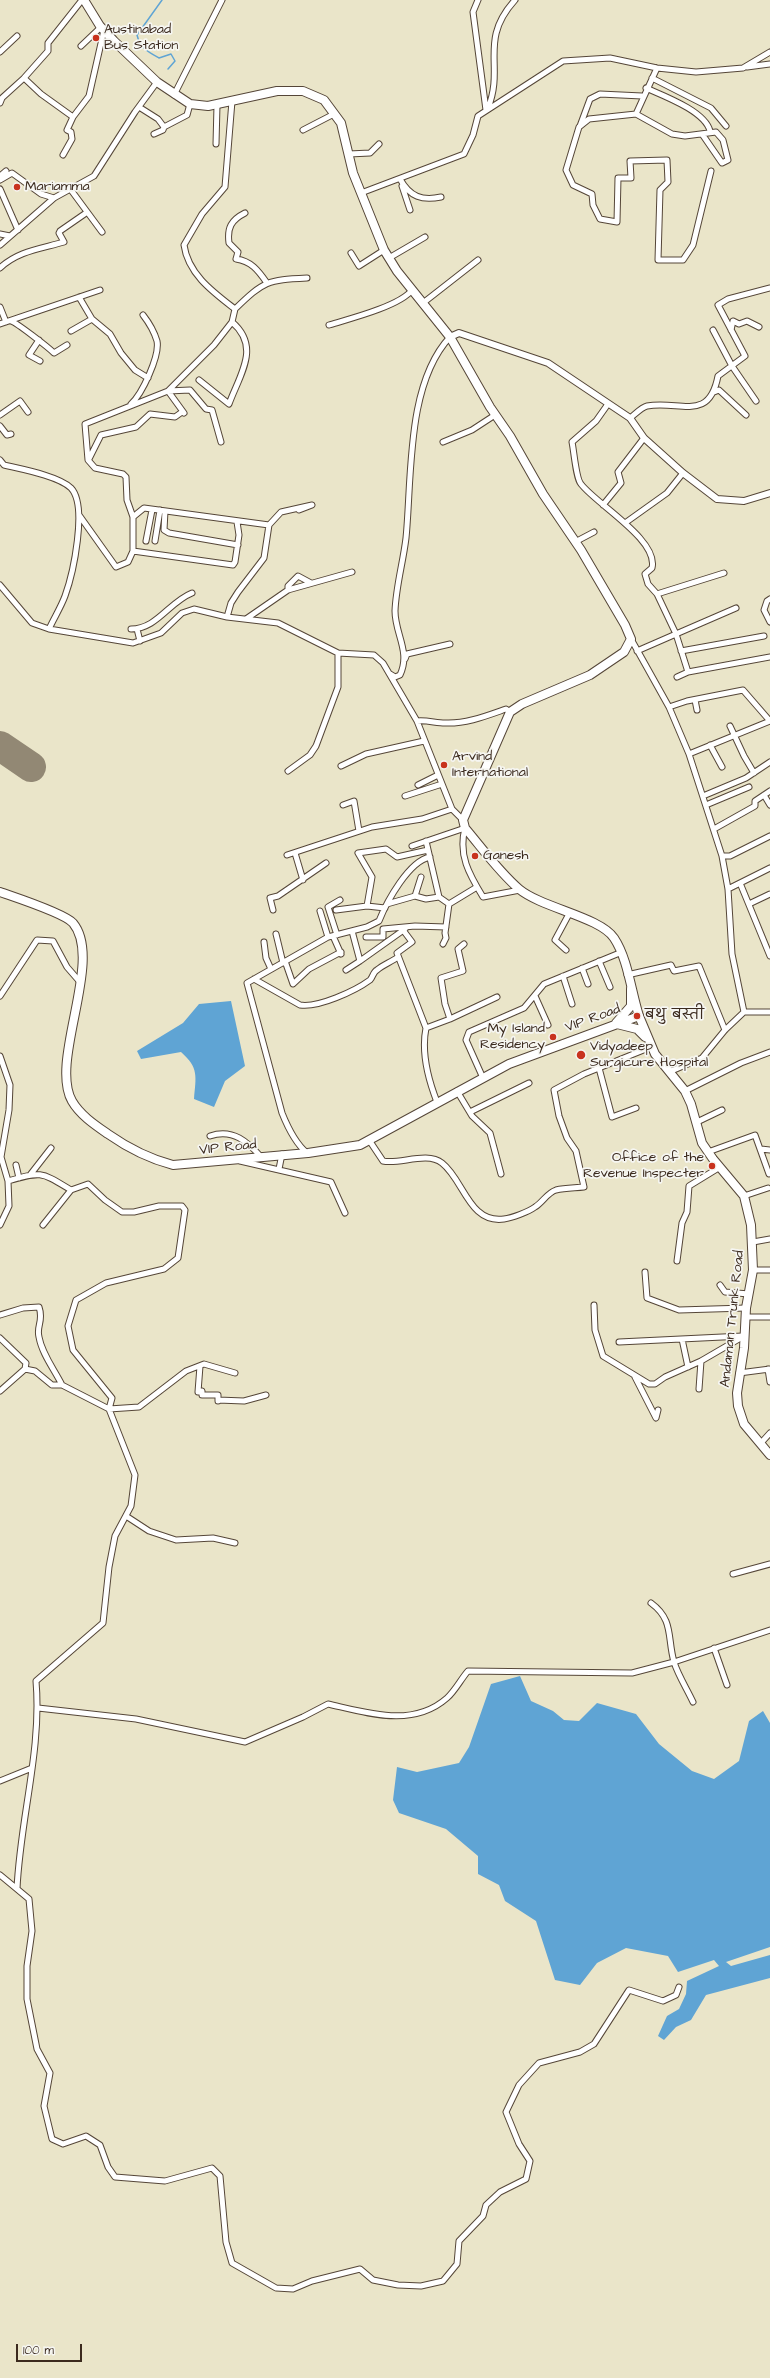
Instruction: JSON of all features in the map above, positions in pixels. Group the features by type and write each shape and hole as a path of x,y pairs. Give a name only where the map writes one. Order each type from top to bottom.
{"main road":[{"path":"83,0 102,28 157,82 174,95 190,104 208,106 217,105 277,91 302,91 324,100 341,123 353,173 384,250 412,290 450,337 495,415 625,625 631,639 624,652 590,675 522,704 510,712 464,824 520,890 549,906 605,929 613,937 622,952"},
{"name":"VIP Road","path":"0,892 40,906 73,922 82,943 80,982 67,1071 68,1091 73,1102 90,1121 115,1139 157,1161 173,1165 262,1158 282,1154 308,1153 348,1148 369,1140 509,1064 639,1016"},
{"name":"Andaman Trunk Road","path":"622,952 639,1016 650,1045 663,1066 685,1091 697,1122 702,1143 744,1196 753,1242 753,1270 746,1308 737,1393 744,1424 770,1455"},
{"path":"631,989 631,1006 616,1024 637,1029 650,1045"}],"street":[{"path":"0,103 2,98 24,78 48,51 48,43 83,0"},
{"path":"174,95 222,0"},
{"path":"478,0 473,12 487,109"},
{"path":"487,109 493,97 493,41 497,27 515,0"},
{"path":"81,46 102,28"},
{"path":"63,155 72,139 71,132 67,130 72,116 89,96 102,28"},
{"path":"1,50 17,36"},
{"path":"743,68 770,52"},
{"path":"361,193 464,154 473,135 478,116 563,61 610,58 657,68 696,72 770,64"},
{"path":"636,114 642,96 657,68"},
{"path":"24,78 41,94 72,116"},
{"path":"652,78 711,108 726,126"},
{"path":"0,245 54,198 94,176 157,82"},
{"path":"646,88 697,114 708,125 710,131"},
{"path":"642,96 600,94 590,99 579,127 566,170 573,185 592,194 593,205 600,218 617,222 618,178 631,178 630,162 667,160 668,182 660,190 658,260 684,260 693,245 711,171"},
{"path":"232,101 225,187 202,214 184,245 187,262 200,278 235,309"},
{"path":"154,134 187,115 190,104"},
{"path":"216,144 217,105"},
{"path":"139,107 158,119 164,127"},
{"path":"302,130 317,120 334,114"},
{"path":"579,127 589,119 636,114 672,134 685,136 702,134 710,131 716,132 723,140 728,160 722,163 702,134"},
{"path":"349,154 370,153 379,144"},
{"path":"0,176 6,171"},
{"path":"0,180 12,172 41,194 54,198"},
{"path":"400,179 406,189 415,197 427,200 441,197"},
{"path":"400,179 410,210"},
{"path":"0,189 18,230"},
{"path":"71,190 86,213 102,232"},
{"path":"0,268 8,260 24,251 64,242 59,233 60,230 86,213"},
{"path":"245,213 235,218 230,224 228,234 229,243 238,252 236,259 247,261 259,270 267,283"},
{"path":"0,234 10,236"},
{"path":"389,258 425,237"},
{"path":"351,252 359,266 384,250"},
{"path":"423,303 478,260"},
{"path":"168,391 214,345 232,322 235,309 251,294 274,279 307,278"},
{"path":"630,418 646,406 697,407 708,401 714,392 718,376 745,356 731,333 718,305 728,300 770,288"},
{"path":"0,324 100,290"},
{"path":"329,326 382,307 408,294 412,290"},
{"path":"79,297 92,318 110,334 135,370 148,378"},
{"path":"0,307 8,322"},
{"path":"127,407 133,403 148,378 156,355 157,341 153,335 153,326 143,314"},
{"path":"71,331 92,318"},
{"path":"731,333 730,324 733,321 739,324 746,321 759,327"},
{"path":"8,322 17,323 27,333 39,340 54,353 67,345"},
{"path":"199,380 229,404 248,351 246,339 232,322"},
{"path":"713,330 732,366 756,401"},
{"path":"405,660 405,650 395,612 397,587 403,565 406,538 411,462 420,401 433,359 450,337 459,333 548,363 630,418 644,438 683,473 717,499 744,501 770,493"},
{"path":"39,340 29,355 40,361"},
{"path":"79,515 116,566 128,562 133,551 133,517 127,500 126,477 123,474 95,468 88,460 84,433 85,424 168,391 190,390 206,409 212,410 221,442"},
{"path":"714,392 719,390 746,415"},
{"path":"88,460 102,435 136,427 150,414 175,417 183,412 168,391"},
{"path":"0,415 20,401 28,412"},
{"path":"608,404 596,420 572,442 580,483 625,523 648,548 654,563 652,568 645,574 648,584 658,594 676,634 688,672"},
{"path":"443,442 472,430 495,415"},
{"path":"0,426 7,435 12,434"},
{"path":"603,505 620,483 618,472 644,438"},
{"path":"0,460 4,465 44,474 71,488 77,501 79,515 74,565 65,598 55,614 50,629"},
{"path":"625,523 666,493 683,473"},
{"path":"227,617 231,603 264,558 269,526 281,512 312,505 299,510"},
{"path":"133,517 144,508 269,526"},
{"path":"146,540 152,510"},
{"path":"155,541 163,510"},
{"path":"163,510 164,530 169,533 238,545"},
{"path":"133,551 233,565 238,545 237,522"},
{"path":"575,542 594,532"},
{"path":"246,619 288,590 352,572"},
{"path":"658,594 724,574"},
{"path":"288,590 288,586 298,576 311,584"},
{"path":"0,585 32,624 106,640 133,643 140,641 161,633 182,613 194,609 227,617 278,623 338,653 374,655 383,663 418,721 424,741 452,809 464,824 462,853 465,864 482,897 520,890"},
{"path":"140,641 134,629 149,626 181,598 192,593"},
{"path":"770,599 767,601 764,610 770,622"},
{"path":"637,652 736,608"},
{"path":"681,651 764,636"},
{"path":"631,639 668,708 689,754 714,829 722,856 728,889 732,954 744,1012"},
{"path":"390,674 395,677 400,675 407,654 450,644"},
{"path":"288,771 310,755 316,746 338,687 338,653"},
{"path":"677,677 688,672 770,657"},
{"path":"668,708 695,700 743,690 770,721 689,754"},
{"path":"695,700 697,710"},
{"path":"418,721 431,720 444,724 463,722 506,709 510,712"},
{"path":"730,726 754,773"},
{"path":"341,766 366,754 424,741"},
{"path":"710,745 722,767"},
{"path":"703,796 754,773 770,762"},
{"path":"418,785 438,775"},
{"path":"405,796 442,784"},
{"path":"706,805 749,787"},
{"path":"714,829 754,806 755,801 770,791"},
{"path":"764,795 770,805"},
{"path":"343,805 354,801 359,831"},
{"path":"287,856 359,831 422,819 452,809"},
{"path":"412,846 464,824"},
{"path":"722,856 730,856 770,836"},
{"path":"426,841 440,896 449,904"},
{"path":"368,906 372,877 358,853 386,849 397,857 428,850"},
{"path":"295,853 303,880"},
{"path":"308,1153 302,1148 288,1128 282,1114 247,983 333,936 374,925 379,921 386,906 404,880 406,872 422,858 430,857"},
{"path":"273,910 270,898 303,880 326,863"},
{"path":"728,889 770,868"},
{"path":"415,896 421,878"},
{"path":"740,883 770,956"},
{"path":"449,904 477,887"},
{"path":"749,904 770,894"},
{"path":"336,910 368,906 386,906 415,896 426,899 440,896"},
{"path":"333,936 328,907 340,900"},
{"path":"443,944 446,938 449,904"},
{"path":"276,934 284,962 293,984 309,969 341,953 320,911"},
{"path":"566,950 555,940 570,914"},
{"path":"366,937 383,937 383,924 379,921"},
{"path":"384,929 410,926 446,927"},
{"path":"346,970 410,926"},
{"path":"403,930 412,942 397,953 426,1028 424,1040 429,1081 437,1102"},
{"path":"352,931 360,961"},
{"path":"0,996 2,988 37,940 45,939 53,941 67,967 80,982"},
{"path":"264,942 266,958 271,969"},
{"path":"450,1019 445,1004 441,978 463,971 458,949 464,944"},
{"path":"483,1078 466,1040 469,1032 524,1008 544,984 622,952"},
{"path":"254,979 300,1005 308,1006 353,991 359,984 370,980 375,971 398,957"},
{"path":"600,961 610,987"},
{"path":"627,975 671,965 674,971 699,966 725,1030"},
{"path":"582,968 588,984"},
{"path":"564,976 572,1004"},
{"path":"535,996 548,1025"},
{"path":"426,1028 450,1019 497,997"},
{"path":"669,1072 702,1058 725,1030 744,1012 770,1012"},
{"path":"369,1140 383,1161 392,1163 414,1157 441,1162 456,1177 465,1196 482,1214 490,1219 505,1219 535,1208 556,1190 584,1187 576,1151 567,1138 559,1116 554,1090 650,1045"},
{"path":"685,1091 741,1063 770,1052"},
{"path":"0,1056 10,1085 9,1110 1,1157 8,1181 9,1206 0,1225"},
{"path":"599,1068 612,1117 636,1108"},
{"path":"470,1112 529,1083"},
{"path":"457,1091 470,1112 490,1134 501,1174"},
{"path":"697,1122 722,1110"},
{"path":"210,1136 219,1133 234,1134 250,1144 262,1158"},
{"path":"708,1152 755,1135 769,1174"},
{"path":"30,1175 51,1148"},
{"path":"761,1149 770,1150"},
{"path":"279,1169 282,1154"},
{"path":"237,1160 331,1182 345,1213"},
{"path":"16,1165 19,1178"},
{"path":"677,1261 682,1223 687,1212 689,1186 720,1167"},
{"path":"8,1181 36,1173 50,1176 71,1190"},
{"path":"17,1888 18,1858 32,1768 38,1708 36,1681 103,1623 109,1567 115,1536 130,1506 135,1475 109,1408 112,1398 73,1350 68,1326 76,1300 106,1283 164,1269 178,1258 185,1210 182,1206 159,1206 134,1212 122,1212 105,1200 88,1184 71,1190 43,1225"},
{"path":"744,1196 768,1188"},
{"path":"753,1242 770,1239"},
{"path":"753,1270 770,1270"},
{"path":"645,1272 647,1298 679,1310 746,1308"},
{"path":"720,1284 725,1292 749,1294"},
{"path":"594,1305 595,1330 603,1356 649,1384 655,1384 665,1377 701,1361 744,1336"},
{"path":"0,1314 23,1308 39,1307 42,1316 38,1335 43,1350 62,1385"},
{"path":"745,1317 770,1317"},
{"path":"619,1342 744,1336"},
{"path":"0,1338 26,1363 25,1370"},
{"path":"682,1339 688,1367"},
{"path":"699,1389 701,1361"},
{"path":"0,1391 25,1370 35,1370 52,1385 62,1385 109,1408 139,1407 186,1371 204,1364 235,1373"},
{"path":"200,1366 198,1392 202,1391 202,1395 218,1395 218,1401 244,1401 266,1395"},
{"path":"739,1373 769,1369 770,1382"},
{"path":"635,1376 656,1418 658,1410"},
{"path":"760,1444 770,1433"},
{"path":"126,1516 149,1531 176,1540 213,1538 235,1543"},
{"path":"733,1574 770,1564"},
{"path":"651,1603 660,1609 667,1620 674,1662 693,1702"},
{"path":"38,1708 136,1719 245,1742 303,1718 328,1704 386,1717 422,1713 447,1698 468,1671 632,1673 674,1662 770,1630"},
{"path":"714,1648 727,1685"},
{"path":"0,1781 32,1768"},
{"path":"0,1875 28,1899 32,1931 27,1966 26,1999 37,2049 50,2073 44,2106 52,2139 63,2144 86,2136 100,2145 108,2167 115,2177 166,2181 212,2168 220,2176 226,2242 232,2263 276,2288 293,2289 312,2281 360,2269 373,2280 398,2285 422,2286 443,2281 457,2264 459,2241 483,2216 486,2205 500,2192 526,2179 530,2161 519,2144 506,2112 519,2085 539,2062 580,2052 594,2044 628,1990 663,2001 676,1995 679,1987"}],"water":[{"path":"231,1001 245,1066 225,1081 214,1107 194,1099 196,1078 194,1068 181,1052 141,1059 137,1051 183,1023 199,1004"},
{"path":"520,1676 531,1701 553,1711 564,1720 579,1721 597,1703 636,1714 659,1744 692,1771 714,1779 739,1761 749,1721 763,1711 770,1723 770,1947 726,1962 731,1966 770,1955 770,1978 706,1995 691,2020 676,2027 664,2040 658,2036 667,2016 679,2009 686,1994 687,1981 719,1966 714,1960 678,1972 668,1956 626,1948 597,1963 580,1985 555,1980 536,1921 505,1901 499,1885 478,1874 478,1856 446,1829 399,1813 393,1800 397,1767 417,1772 459,1763 469,1747 491,1684"}],"waterway":[{"path":"162,0 137,35 142,46 155,56 159,58 171,54 175,61 168,69"}],"runway":[{"path":"0,746 31,767"}],"place":[{"name":"Austinabad Bus Station","path":"96,38"},
{"name":"Mariamma","path":"17,187"},
{"name":"Arvind International","path":"444,765"},
{"name":"Ganesh","path":"475,856"},
{"name":"बथु बस्ती","path":"637,1016"},
{"name":"My Island Residency","path":"553,1037"},
{"name":"Vidyadeep Surgicure Hospital","path":"581,1055"},
{"name":"Office of the Revenue Inspecter","path":"712,1166"}]}
